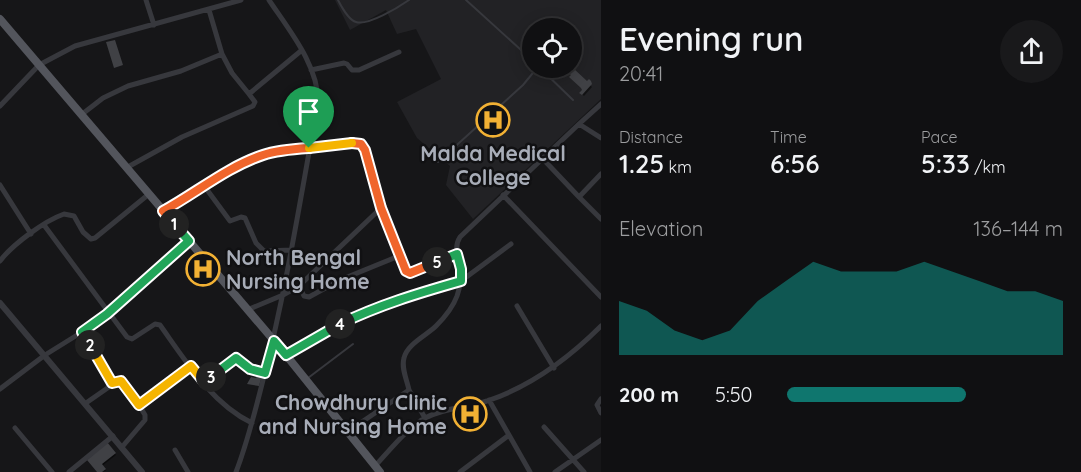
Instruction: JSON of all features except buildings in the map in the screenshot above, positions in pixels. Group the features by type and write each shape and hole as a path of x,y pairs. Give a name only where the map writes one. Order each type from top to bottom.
{"main road":[{"path":"0,19 286,355 378,469"}],"street":[{"path":"146,0 154,25"},
{"path":"0,106 39,65 75,46 209,10 225,2 241,0"},
{"path":"236,472 274,341 318,96 311,70 302,50 269,0"},
{"path":"126,168 182,137 253,106 255,102 232,73 222,54 209,10"},
{"path":"249,94 302,50"},
{"path":"311,70 344,63 352,70 359,70 399,52"},
{"path":"81,115 103,98 128,86 181,70 222,54"},
{"path":"425,418 409,390 403,366 404,356 435,327 449,311 457,296 461,269 457,242 503,195 601,104"},
{"path":"579,124 601,138"},
{"path":"163,211 233,169 264,155 279,151 358,142 365,150 381,208 406,271 410,273 457,254"},
{"path":"543,159 601,219"},
{"path":"579,197 601,174"},
{"path":"0,186 31,234"},
{"path":"205,187 230,221 241,217 245,219 256,243 264,251 292,250"},
{"path":"0,261 31,234 60,215 68,213 77,219 86,235 91,239 95,238 149,194"},
{"path":"503,195 601,297"},
{"path":"247,310 299,286 381,208"},
{"path":"44,225 107,314 129,339 155,324 160,325 225,405 239,417 252,423"},
{"path":"0,389 45,355 107,314 189,241"},
{"path":"286,355 365,312 461,281 511,244"},
{"path":"299,286 304,296 309,297 348,276 399,256"},
{"path":"0,303 142,472"},
{"path":"517,306 554,368"},
{"path":"378,469 415,426 425,418 489,400 531,382 554,368 601,327"},
{"path":"82,332 112,383"},
{"path":"205,383 236,358 250,369 265,373"},
{"path":"139,405 191,366"},
{"path":"86,403 112,383 121,381 139,405 146,420 122,447"},
{"path":"347,432 409,390"},
{"path":"601,399 597,405 601,413"},
{"path":"489,400 530,472"},
{"path":"544,426 584,472"},
{"path":"15,428 52,472"},
{"path":"460,472 509,435"},
{"path":"69,472 113,436"},
{"path":"555,472 601,440"},
{"path":"175,450 188,472"}],"lane":[{"path":"338,0 352,19 360,22 389,12 409,0"},
{"path":"466,0 522,51"},
{"path":"438,162 530,78"},
{"path":"550,78 573,100"},
{"path":"306,380 353,344"}],"shaded area":[{"name":"Malda Medical College","path":"335,0 601,0 601,99 473,219 446,185 450,166 417,138 397,102 441,79 416,29 397,34 386,10 350,30"}],"place":[{"name":"Malda Medical College","path":"493,120"},
{"name":"North Bengal Nursing Home","path":"203,269"},
{"name":"Chowdhury Clinic and Nursing Home","path":"470,414"}],"route":[{"path":"358,142 361,144 365,150 381,208 406,271 414,272 457,254 461,281 365,312 286,355 274,341 265,373 250,369 236,358 205,383 191,366 139,405 121,381 112,383 82,332 107,314 189,241 163,211 248,161 279,151 309,148 358,142"}]}
